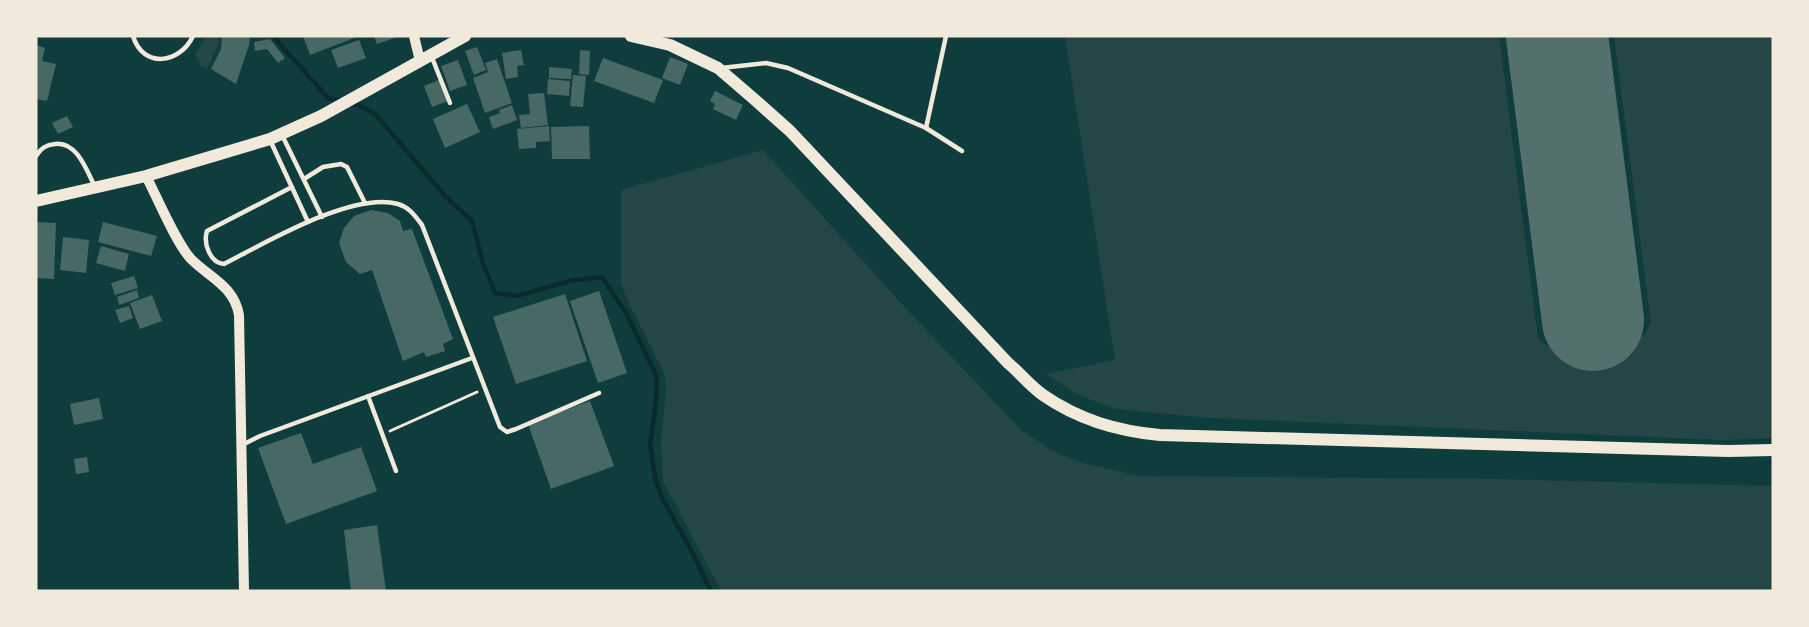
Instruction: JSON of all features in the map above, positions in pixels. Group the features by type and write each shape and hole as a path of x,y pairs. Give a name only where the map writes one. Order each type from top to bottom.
{"main road":[{"path":"36,201 146,176 270,139 321,116 465,36"},
{"path":"631,36 670,45 718,68 790,131 1008,363 1041,394 1075,415 1108,428 1131,433 1161,435 1728,451 1773,450"}],"street":[{"path":"414,36 425,58"},
{"path":"146,176 187,254 231,293 237,304 244,591"}],"lane":[{"path":"133,36 139,48 147,55 160,59 182,52 193,36"},
{"path":"926,128 946,36"},
{"path":"425,58 450,103"},
{"path":"718,68 766,63 788,68 926,128 962,151"},
{"path":"282,134 322,216"},
{"path":"270,139 308,222"},
{"path":"36,156 46,145 59,143 71,147 84,165 95,189"},
{"path":"304,179 323,168 341,164 347,167 365,203"},
{"path":"292,187 207,231 205,243 213,259 217,263 224,264 308,222 365,203 384,201 400,205 413,214 422,225 500,427 507,432 599,393"},
{"path":"240,446 260,436 472,358"},
{"path":"368,396 396,471"}],"path":[{"path":"383,434 484,389"}],"shaded area":[{"path":"206,36 219,36 217,48 207,69 200,65 195,55"},
{"path":"1065,36 1499,36 1538,339 1547,346 1644,336 1651,323 1614,36 1773,36 1773,438 1721,440 1211,418 1115,409 1079,395 1046,374 1115,360"},
{"path":"763,150 898,300 1021,430 1053,451 1082,463 1140,476 1494,479 1773,486 1773,591 721,591 663,481 661,441 666,389 664,373 621,283 621,190"}],"building":[{"path":"222,36 250,36 236,84 211,69 221,49"},
{"path":"303,36 359,36 310,55"},
{"path":"374,36 400,36 377,44"},
{"path":"270,39 285,58 278,63 267,49 255,51 254,42"},
{"path":"359,40 366,58 338,68 331,50"},
{"path":"36,45 45,48 42,61 56,64 47,101 36,99"},
{"path":"477,47 486,70 474,75 465,51"},
{"path":"521,50 524,65 517,66 518,77 506,79 502,53"},
{"path":"580,50 590,51 589,75 579,74"},
{"path":"670,57 688,64 680,85 662,78"},
{"path":"603,58 663,80 654,103 594,81"},
{"path":"497,59 512,103 485,113 473,78 488,72 485,63"},
{"path":"458,60 467,85 450,91 441,66"},
{"path":"549,67 572,69 571,79 549,78"},
{"path":"573,75 586,76 583,107 570,106"},
{"path":"548,79 570,81 569,96 547,94"},
{"path":"439,80 448,101 432,107 424,86"},
{"path":"715,91 743,105 736,120 713,109 715,104 710,101"},
{"path":"544,93 548,125 521,128 519,115 530,114 528,94"},
{"path":"467,104 480,132 445,148 433,119"},
{"path":"512,105 517,120 493,129 489,117"},
{"path":"67,116 73,127 58,134 52,123"},
{"path":"549,126 550,141 536,142 536,148 519,149 517,129"},
{"path":"589,126 590,159 552,159 551,127"},
{"path":"371,210 388,213 400,221 403,231 412,229 453,339 443,344 445,351 426,357 424,352 403,361 372,270 360,274 346,262 339,243 344,228 354,216"},
{"path":"36,222 56,223 54,279 36,278"},
{"path":"103,222 157,236 151,256 98,242"},
{"path":"63,237 89,240 86,273 60,270"},
{"path":"101,246 129,254 125,271 96,263"},
{"path":"134,276 138,288 115,295 111,283"},
{"path":"137,290 139,298 119,305 117,297"},
{"path":"599,291 627,373 598,383 570,301"},
{"path":"565,294 587,361 516,384 493,317"},
{"path":"152,295 162,321 140,329 130,303"},
{"path":"129,306 133,318 120,323 115,310"},
{"path":"99,398 103,419 74,425 70,404"},
{"path":"590,401 614,466 551,489 528,424"},
{"path":"301,433 313,464 361,447 377,491 286,524 258,448"},
{"path":"87,457 89,472 76,474 74,459"},
{"path":"377,525 386,591 351,591 344,530"}],"waterway":[{"path":"273,36 328,98 343,101"},
{"path":"351,103 376,115 446,197 472,221 483,263 495,293 516,296 570,281 602,277 626,313 657,377 650,443 655,477 662,498 711,591"}],"runway":[{"path":"1557,36 1593,320"}]}
